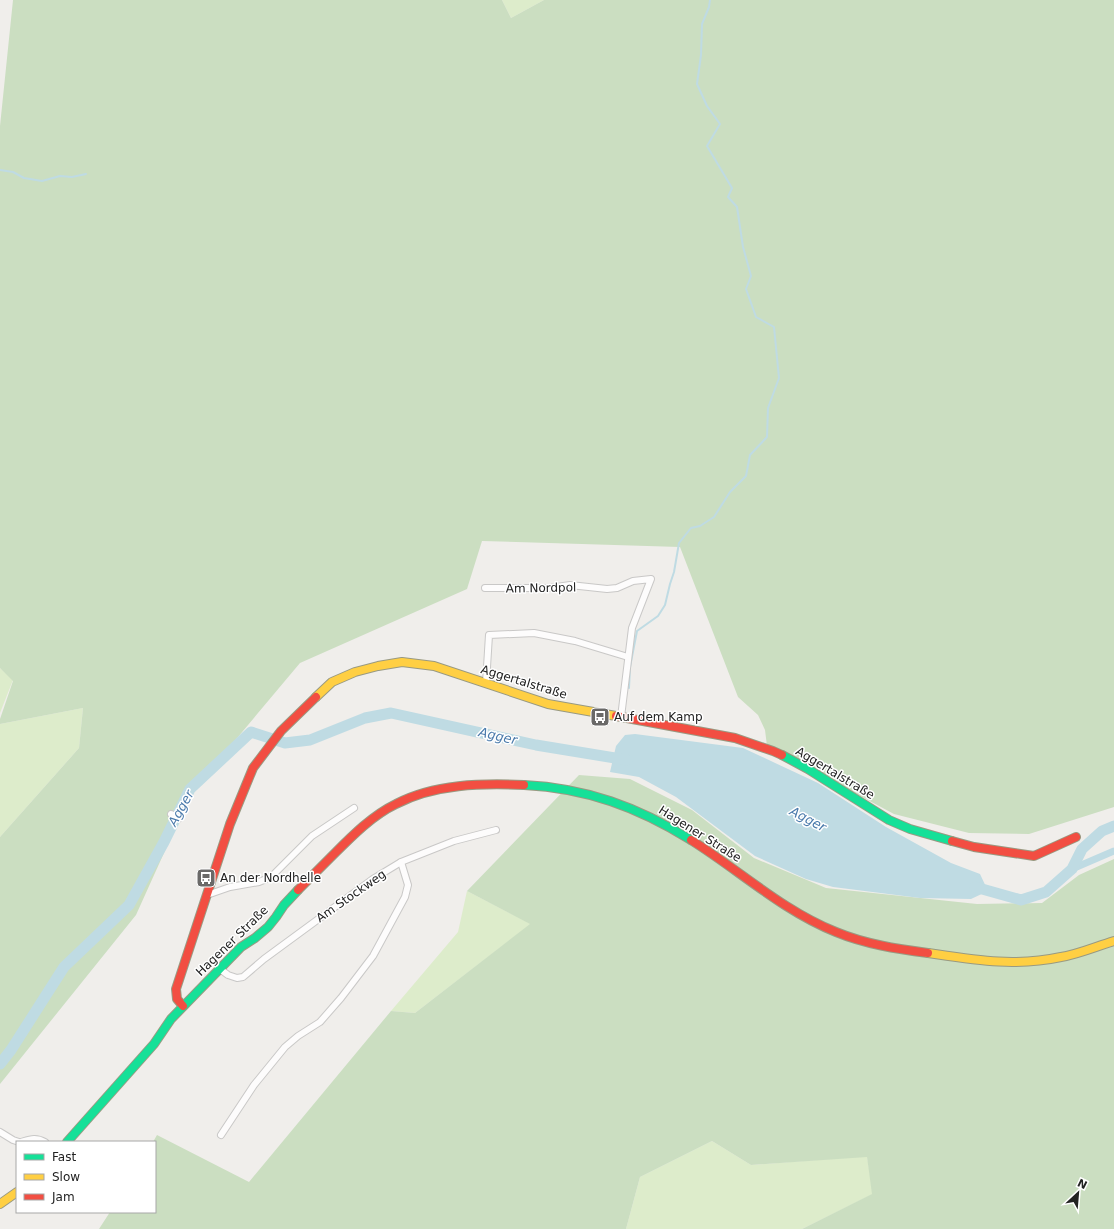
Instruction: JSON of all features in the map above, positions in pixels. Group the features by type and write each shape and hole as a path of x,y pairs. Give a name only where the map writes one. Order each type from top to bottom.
{"main road":[{"name":"Aggertalstraße","path":"183,1006 177,999 176,989 230,824 253,768 281,731 332,682 355,672 378,666 402,662 434,666 548,704 735,738 773,751 808,769 889,820 910,829 974,847 1034,856 1076,837"},
{"name":"Hagener Straße","path":"68,1141 154,1044 171,1019 183,1006 241,947 254,940 274,920 284,904 358,830 383,810 410,797 451,787 535,785 601,798 635,810 669,826 709,851 784,904 812,920 836,932 875,945 992,962 1026,962 1066,956 1114,941"},
{"path":"0,1204 16,1193"}],"street":[{"name":"Am Nordpol","path":"485,588 550,588 570,585 607,589 617,588 633,581 651,579 632,628 628,657"},
{"path":"486,683 488,635 534,633 575,641 628,657 621,717"},
{"path":"206,895 230,887 259,882 271,877 312,836 354,808"},
{"path":"171,814 180,818"},
{"name":"Am Stockweg","path":"220,969 228,976 237,978 243,977 264,959 373,879 401,862 454,840 496,830"},
{"path":"220,1135 254,1085 285,1047 298,1036 320,1022 341,998 373,956 405,897 408,885 401,862"},
{"path":"0,1132 16,1141"},
{"path":"23,1141 33,1138 43,1141"}],"green space":[{"path":"13,0 502,0 511,18 544,0 1114,0 1114,807 1029,834 969,833 894,814 767,746 765,730 758,715 738,697 680,547 482,541 467,589 300,663 191,793 136,915 0,1084 0,837 79,748 83,708 0,724 0,719 13,681 0,668 0,126"},
{"path":"502,0 544,0 511,18"},
{"path":"0,668 13,680 0,713"},
{"path":"83,708 79,748 0,837 0,724"},
{"path":"579,775 630,779 692,810 754,858 826,888 977,904 1042,903 1079,875 1114,859 1114,1229 802,1229 872,1194 867,1157 751,1165 712,1141 640,1177 626,1229 99,1229 109,1213 156,1213 156,1141 154,1141 157,1135 249,1182 391,1011 415,1013 530,924 467,891"},
{"path":"467,891 531,924 415,1013 391,1011 458,932"},
{"path":"712,1141 751,1165 867,1156 873,1194 802,1229 626,1229 640,1177"}],"water":[{"path":"635,734 743,748 818,783 886,827 951,863 980,874 988,891 971,899 920,898 833,887 806,879 755,856 676,797 639,777 610,772 616,746 625,735"}],"waterway":[{"path":"629,688 630,667 637,631 658,616 665,605 674,572 679,543 691,528 700,526 714,517 730,492 746,476 750,455 767,437 768,408 779,378 774,327 756,317 746,289 751,276 743,247 737,207 728,197 732,188 707,146 720,124 707,106 697,84 701,55 702,24 709,7 710,0"},
{"path":"0,170 13,172 24,178 42,181 60,176 72,177 86,174"},
{"name":"Agger","path":"0,1064 11,1050 64,967 129,905 164,842 190,789 251,732 285,743 310,740 365,718 391,713 536,745 627,760"},
{"name":"Agger","path":"975,887 1021,900 1046,892 1072,869 1082,849 1102,831 1114,826"},
{"path":"1072,869 1114,851"}],"traffic: fast":[{"path":"782,755 808,769 889,820 910,829 952,841"},
{"path":"524,785 569,790 611,801 651,818 691,840"},
{"path":"68,1141 154,1044 171,1019 241,947 268,927 284,905 298,890"}],"traffic: slow":[{"path":"316,697 332,682 355,672 402,662 434,666 548,704 616,716"},
{"path":"928,953 978,960 1027,962 1068,956 1114,941"},
{"path":"0,1204 16,1193"}],"traffic: jam":[{"path":"183,1006 177,999 176,989 230,824 253,768 281,731 316,697"},
{"path":"616,716 735,738 782,755"},
{"path":"298,890 361,828 387,809 411,797 426,792 458,786 492,784 524,785"},
{"path":"952,841 974,847 1034,856 1076,837"},
{"path":"691,840 779,902 817,923 836,932 870,943 928,953"}],"place":[{"name":"Auf dem Kamp","path":"600,717"},
{"name":"An der Nordhelle","path":"206,878"}]}
